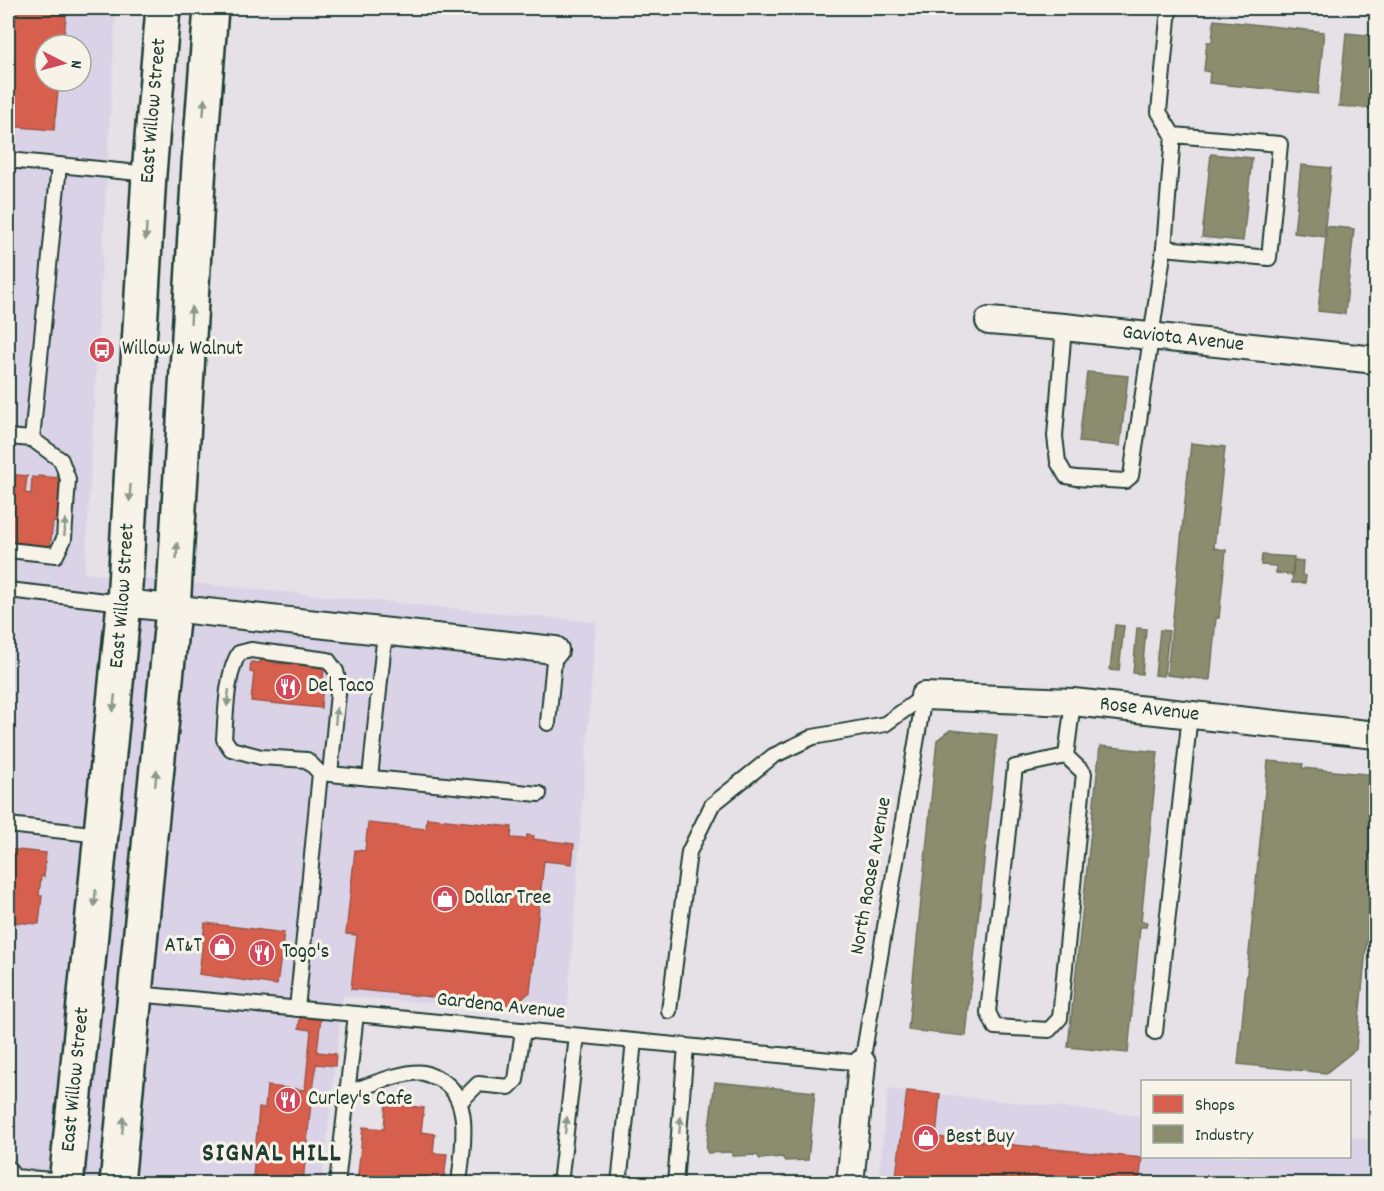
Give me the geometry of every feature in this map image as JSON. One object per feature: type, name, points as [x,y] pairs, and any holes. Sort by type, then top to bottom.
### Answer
[{"type":"main road","name":"East Willow Street","points":[[66,1182],[124,603],[149,174],[164,8]]},
{"type":"main road","points":[[117,1184],[173,610],[211,8]]},
{"type":"street","name":"Gaviota Avenue","points":[[989,321],[1377,360]]},
{"type":"street","points":[[124,603],[555,650]]},
{"type":"street","name":"Rose Avenue","points":[[924,696],[1073,702],[1377,735]]},
{"type":"street","points":[[850,1184],[862,1063]]},
{"type":"lane","points":[[1064,327],[1055,436],[1058,462],[1066,476],[1125,481],[1131,476],[1164,248],[1173,135],[1159,112],[1168,8]]},
{"type":"lane","points":[[1164,248],[1269,258],[1280,144],[1173,135]]},
{"type":"lane","points":[[8,160],[149,174]]},
{"type":"lane","points":[[32,439],[59,165]]},
{"type":"lane","points":[[8,437],[32,439],[61,460],[68,479],[64,538],[57,555],[8,550]]},
{"type":"lane","points":[[8,590],[124,603]]},
{"type":"lane","points":[[370,778],[385,632]]},
{"type":"lane","points":[[548,723],[555,650]]},
{"type":"lane","points":[[297,1009],[325,773],[339,684],[336,670],[328,660],[251,651],[239,653],[231,672],[224,739],[231,749],[261,757],[307,760],[325,773],[539,794]]},
{"type":"lane","points":[[669,1011],[689,852],[712,805],[773,756],[813,737],[885,724],[924,696]]},
{"type":"lane","name":"North Roase Avenue","points":[[862,1063],[924,696]]},
{"type":"lane","points":[[1066,756],[1073,702]]},
{"type":"lane","points":[[1155,1032],[1190,715]]},
{"type":"lane","points":[[1066,756],[1084,773],[1060,1018],[1049,1030],[995,1027],[988,1012],[1016,767],[1066,756]]},
{"type":"lane","points":[[8,825],[101,835]]},
{"type":"lane","name":"Gardena Avenue","points":[[136,994],[862,1063]]},
{"type":"lane","points":[[337,1184],[356,1014]]},
{"type":"lane","points":[[460,1102],[478,1084],[509,1087],[516,1080],[523,1030]]},
{"type":"lane","points":[[560,1184],[577,1036]]},
{"type":"lane","points":[[619,1184],[634,1041]]},
{"type":"lane","points":[[675,1184],[686,1046]]},
{"type":"lane","points":[[347,1093],[397,1076],[423,1072],[447,1083],[460,1102],[464,1132],[459,1184]]},
{"type":"lane","points":[[8,1168],[14,1177],[66,1182]]},
{"type":"shaded area","points":[[8,8],[116,8],[85,573],[596,622],[567,1014],[343,996],[322,1183],[8,1183]]},
{"type":"shaded area","points":[[888,1089],[1141,1116],[1141,1158],[1351,1158],[1351,1137],[1376,1140],[1376,1183],[878,1184]]},
{"type":"building: Shops","points":[[8,8],[67,8],[64,33],[33,33],[33,93],[58,93],[54,130],[8,126]]},
{"type":"building: Shops","points":[[8,474],[27,476],[25,493],[31,494],[32,477],[63,480],[58,523],[53,522],[50,547],[8,542]]},
{"type":"building: Shops","name":"Del Taco","points":[[284,656],[295,657],[294,664],[324,668],[321,708],[251,701],[254,673],[250,672],[251,662],[260,663],[261,658],[275,659],[275,663],[283,664]]},
{"type":"building: Shops","name":"Dollar Tree","points":[[427,818],[512,827],[511,838],[526,839],[527,835],[534,836],[533,839],[574,844],[572,864],[544,861],[530,992],[514,1005],[351,989],[357,935],[346,934],[355,850],[365,851],[368,823],[426,829]]},
{"type":"building: Shops","points":[[8,849],[46,853],[44,877],[41,876],[39,896],[42,896],[39,924],[11,922],[12,919],[8,918]]},
{"type":"building: Shops","points":[[205,923],[284,933],[277,985],[199,974]]},
{"type":"building: Shops","name":"Curley's Cafe","points":[[305,1015],[321,1017],[317,1052],[336,1054],[335,1066],[316,1064],[303,1182],[253,1177],[259,1108],[265,1108],[267,1086],[305,1090],[311,1030],[299,1028],[300,1016],[305,1017]]},
{"type":"building: Shops","name":"Best Buy","points":[[907,1091],[940,1094],[936,1137],[1142,1158],[1139,1184],[895,1184]]},
{"type":"building: Shops","points":[[398,1101],[410,1102],[410,1106],[424,1108],[421,1132],[435,1134],[433,1153],[447,1154],[444,1180],[429,1179],[429,1184],[357,1184],[363,1127],[384,1129],[386,1102],[398,1103]]},
{"type":"building: Industry","points":[[1214,20],[1324,32],[1318,94],[1209,83],[1210,72],[1204,71],[1207,42],[1212,42]]},
{"type":"building: Industry","points":[[1346,33],[1376,36],[1376,109],[1339,106]]},
{"type":"building: Industry","points":[[1211,154],[1252,158],[1243,241],[1202,237]]},
{"type":"building: Industry","points":[[1301,165],[1331,168],[1326,237],[1294,233]]},
{"type":"building: Industry","points":[[1325,226],[1354,229],[1345,314],[1318,311],[1326,237]]},
{"type":"building: Industry","points":[[1087,372],[1128,376],[1120,446],[1079,442]]},
{"type":"building: Industry","points":[[1191,443],[1225,447],[1214,548],[1226,550],[1210,680],[1167,675]]},
{"type":"building: Industry","points":[[1262,555],[1294,557],[1292,575],[1276,573],[1276,566],[1261,565]]},
{"type":"building: Industry","points":[[1294,560],[1303,561],[1302,575],[1306,576],[1305,583],[1292,583]]},
{"type":"building: Industry","points":[[1115,625],[1124,626],[1119,671],[1110,670]]},
{"type":"building: Industry","points":[[1137,628],[1146,629],[1142,674],[1133,673]]},
{"type":"building: Industry","points":[[1160,630],[1169,631],[1164,676],[1155,675]]},
{"type":"building: Industry","points":[[950,730],[997,735],[966,1036],[908,1030],[937,740]]},
{"type":"building: Industry","points":[[1100,746],[1158,752],[1141,921],[1147,922],[1146,927],[1140,927],[1128,1053],[1068,1047]]},
{"type":"building: Industry","points":[[1268,761],[1303,764],[1302,768],[1376,775],[1376,850],[1356,1049],[1326,1073],[1238,1064]]},
{"type":"building: Industry","points":[[715,1082],[815,1092],[808,1160],[785,1161],[782,1157],[760,1159],[757,1155],[733,1156],[731,1152],[708,1153],[706,1149]]},
{"type":"place","name":"Willow & Walnut","points":[[102,350]]},
{"type":"place","name":"Del Taco","points":[[288,687]]},
{"type":"place","name":"Dollar Tree","points":[[445,899]]},
{"type":"place","name":"AT&T","points":[[222,947]]},
{"type":"place","name":"Togo's","points":[[262,953]]},
{"type":"place","name":"Curley's Cafe","points":[[288,1100]]},
{"type":"place","name":"Best Buy","points":[[926,1138]]},
{"type":"district","name":"SIGNAL HILL","points":[[272,1154]]}]
